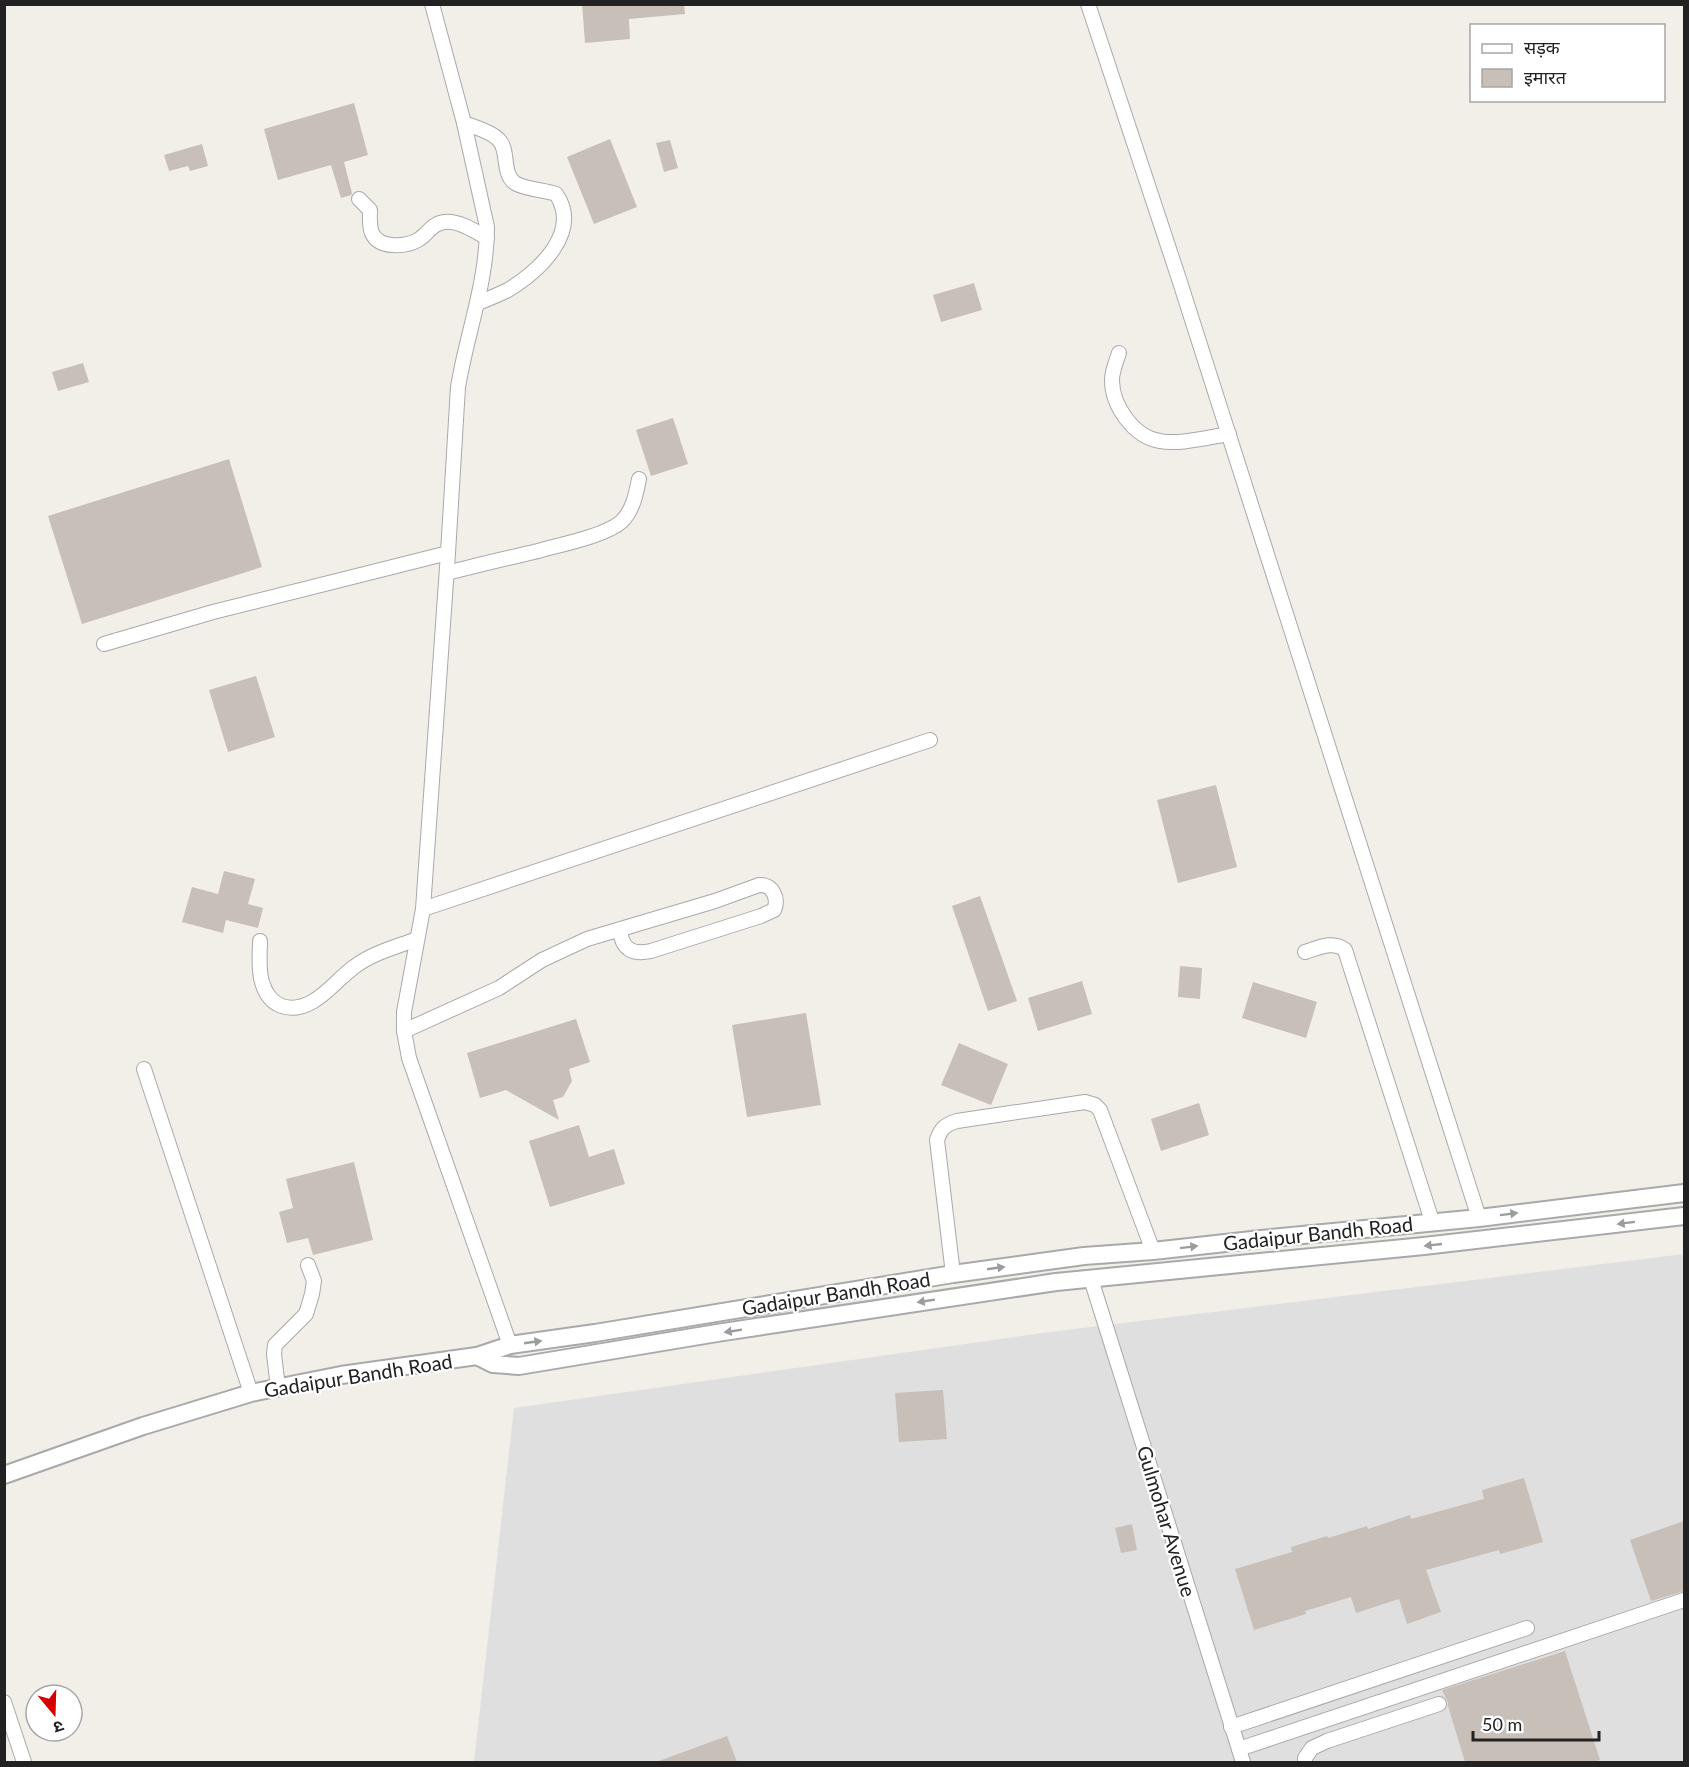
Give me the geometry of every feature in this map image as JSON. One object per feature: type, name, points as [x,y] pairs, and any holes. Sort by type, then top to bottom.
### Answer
[{"type":"street","points":[[432,4],[464,123],[487,227],[487,238],[478,303],[458,387],[423,909],[404,1012],[404,1031],[409,1058],[510,1345]]},
{"type":"street","points":[[1088,4],[1179,279],[1479,1218]]},
{"type":"street","points":[[464,123],[500,140],[510,178],[516,184],[556,194],[564,210],[565,220],[561,237],[554,249],[536,268],[509,289],[478,303]]},
{"type":"street","points":[[359,199],[370,210],[371,231],[376,238],[392,245],[407,244],[419,239],[426,235],[433,225],[445,222],[456,223],[487,238]]},
{"type":"street","points":[[1119,353],[1112,378],[1114,395],[1122,412],[1141,433],[1152,440],[1162,442],[1229,435]]},
{"type":"street","points":[[447,573],[570,543],[593,536],[616,525],[628,513],[634,501],[639,479]]},
{"type":"street","points":[[104,644],[213,612],[448,554]]},
{"type":"street","points":[[423,909],[930,740]]},
{"type":"street","points":[[404,1031],[500,988],[542,960],[587,939],[759,885],[769,887],[773,891],[776,902],[774,910],[761,916],[643,953],[625,946],[620,930]]},
{"type":"street","points":[[260,941],[260,973],[263,985],[278,1005],[287,1009],[298,1008],[312,1002],[369,957],[417,939]]},
{"type":"street","points":[[1305,952],[1323,946],[1336,945],[1345,950],[1432,1221]]},
{"type":"street","points":[[144,1069],[251,1393]]},
{"type":"street","points":[[953,1274],[937,1140],[940,1131],[957,1121],[1085,1102],[1095,1105],[1100,1110],[1153,1251]]},
{"type":"street","name":"Gadaipur Bandh Road","points":[[4,1475],[143,1426],[251,1393],[341,1375],[477,1356],[510,1345],[953,1274],[1084,1256],[1479,1218],[1684,1193]]},
{"type":"street","points":[[477,1356],[493,1364],[519,1366],[948,1297],[1091,1279],[1424,1246],[1684,1216]]},
{"type":"street","points":[[278,1388],[275,1345],[306,1314],[314,1281],[308,1265]]},
{"type":"street","name":"Gulmohar Avenue","points":[[1091,1279],[1241,1756]]},
{"type":"street","points":[[1241,1756],[1684,1600]]},
{"type":"street","points":[[1231,1726],[1527,1628]]},
{"type":"street","points":[[4,1702],[24,1762]]},
{"type":"street","points":[[1305,1762],[1312,1748],[1327,1741],[1439,1704]]},
{"type":"shaded area","points":[[1684,1254],[1684,1762],[474,1762],[514,1408],[1042,1333]]},
{"type":"building","points":[[582,4],[684,4],[685,14],[629,19],[630,39],[585,43]]},
{"type":"building","points":[[354,103],[368,155],[344,162],[351,195],[341,198],[331,165],[278,180],[264,129]]},
{"type":"building","points":[[610,139],[637,207],[594,224],[567,157]]},
{"type":"building","points":[[670,140],[678,168],[664,172],[656,143]]},
{"type":"building","points":[[202,144],[208,166],[190,171],[188,166],[169,171],[164,155]]},
{"type":"building","points":[[974,283],[982,310],[941,322],[933,295]]},
{"type":"building","points":[[83,363],[89,382],[58,391],[52,372]]},
{"type":"building","points":[[673,418],[688,464],[651,476],[636,430]]},
{"type":"building","points":[[229,459],[262,567],[82,624],[48,516]]},
{"type":"building","points":[[256,676],[275,737],[228,752],[209,690]]},
{"type":"building","points":[[1216,785],[1237,867],[1178,883],[1157,800]]},
{"type":"building","points":[[224,871],[255,879],[248,904],[263,908],[258,928],[226,920],[223,933],[182,922],[192,887],[218,894]]},
{"type":"building","points":[[980,896],[1017,1001],[988,1011],[952,906]]},
{"type":"building","points":[[1180,966],[1202,968],[1200,999],[1178,997]]},
{"type":"building","points":[[1082,981],[1092,1014],[1038,1031],[1028,998]]},
{"type":"building","points":[[1253,982],[1317,1002],[1306,1038],[1242,1018]]},
{"type":"building","points":[[806,1013],[821,1105],[747,1117],[732,1025]]},
{"type":"building","points":[[576,1019],[590,1062],[569,1069],[572,1081],[563,1097],[553,1100],[559,1120],[506,1090],[480,1098],[467,1053]]},
{"type":"building","points":[[959,1043],[1008,1064],[991,1105],[941,1085]]},
{"type":"building","points":[[1199,1103],[1209,1135],[1161,1151],[1151,1119]]},
{"type":"building","points":[[579,1125],[589,1157],[614,1149],[625,1184],[550,1207],[529,1141]]},
{"type":"building","points":[[354,1162],[373,1240],[313,1255],[308,1238],[287,1243],[279,1212],[293,1208],[286,1179]]},
{"type":"building","points":[[943,1390],[947,1439],[899,1442],[895,1393]]},
{"type":"building","points":[[1524,1478],[1543,1542],[1500,1554],[1499,1550],[1426,1570],[1441,1612],[1407,1624],[1399,1599],[1356,1613],[1351,1597],[1254,1630],[1235,1569],[1292,1552],[1291,1547],[1327,1536],[1328,1538],[1367,1526],[1368,1529],[1410,1515],[1411,1519],[1484,1499],[1482,1490]]},
{"type":"building","points":[[1684,1521],[1684,1591],[1651,1601],[1630,1540]]},
{"type":"building","points":[[1132,1524],[1137,1550],[1121,1553],[1115,1528]]},
{"type":"building","points":[[1565,1651],[1600,1760],[1592,1762],[1465,1762],[1448,1702],[1442,1690]]},
{"type":"building","points":[[727,1736],[737,1762],[659,1762],[659,1761]]}]
